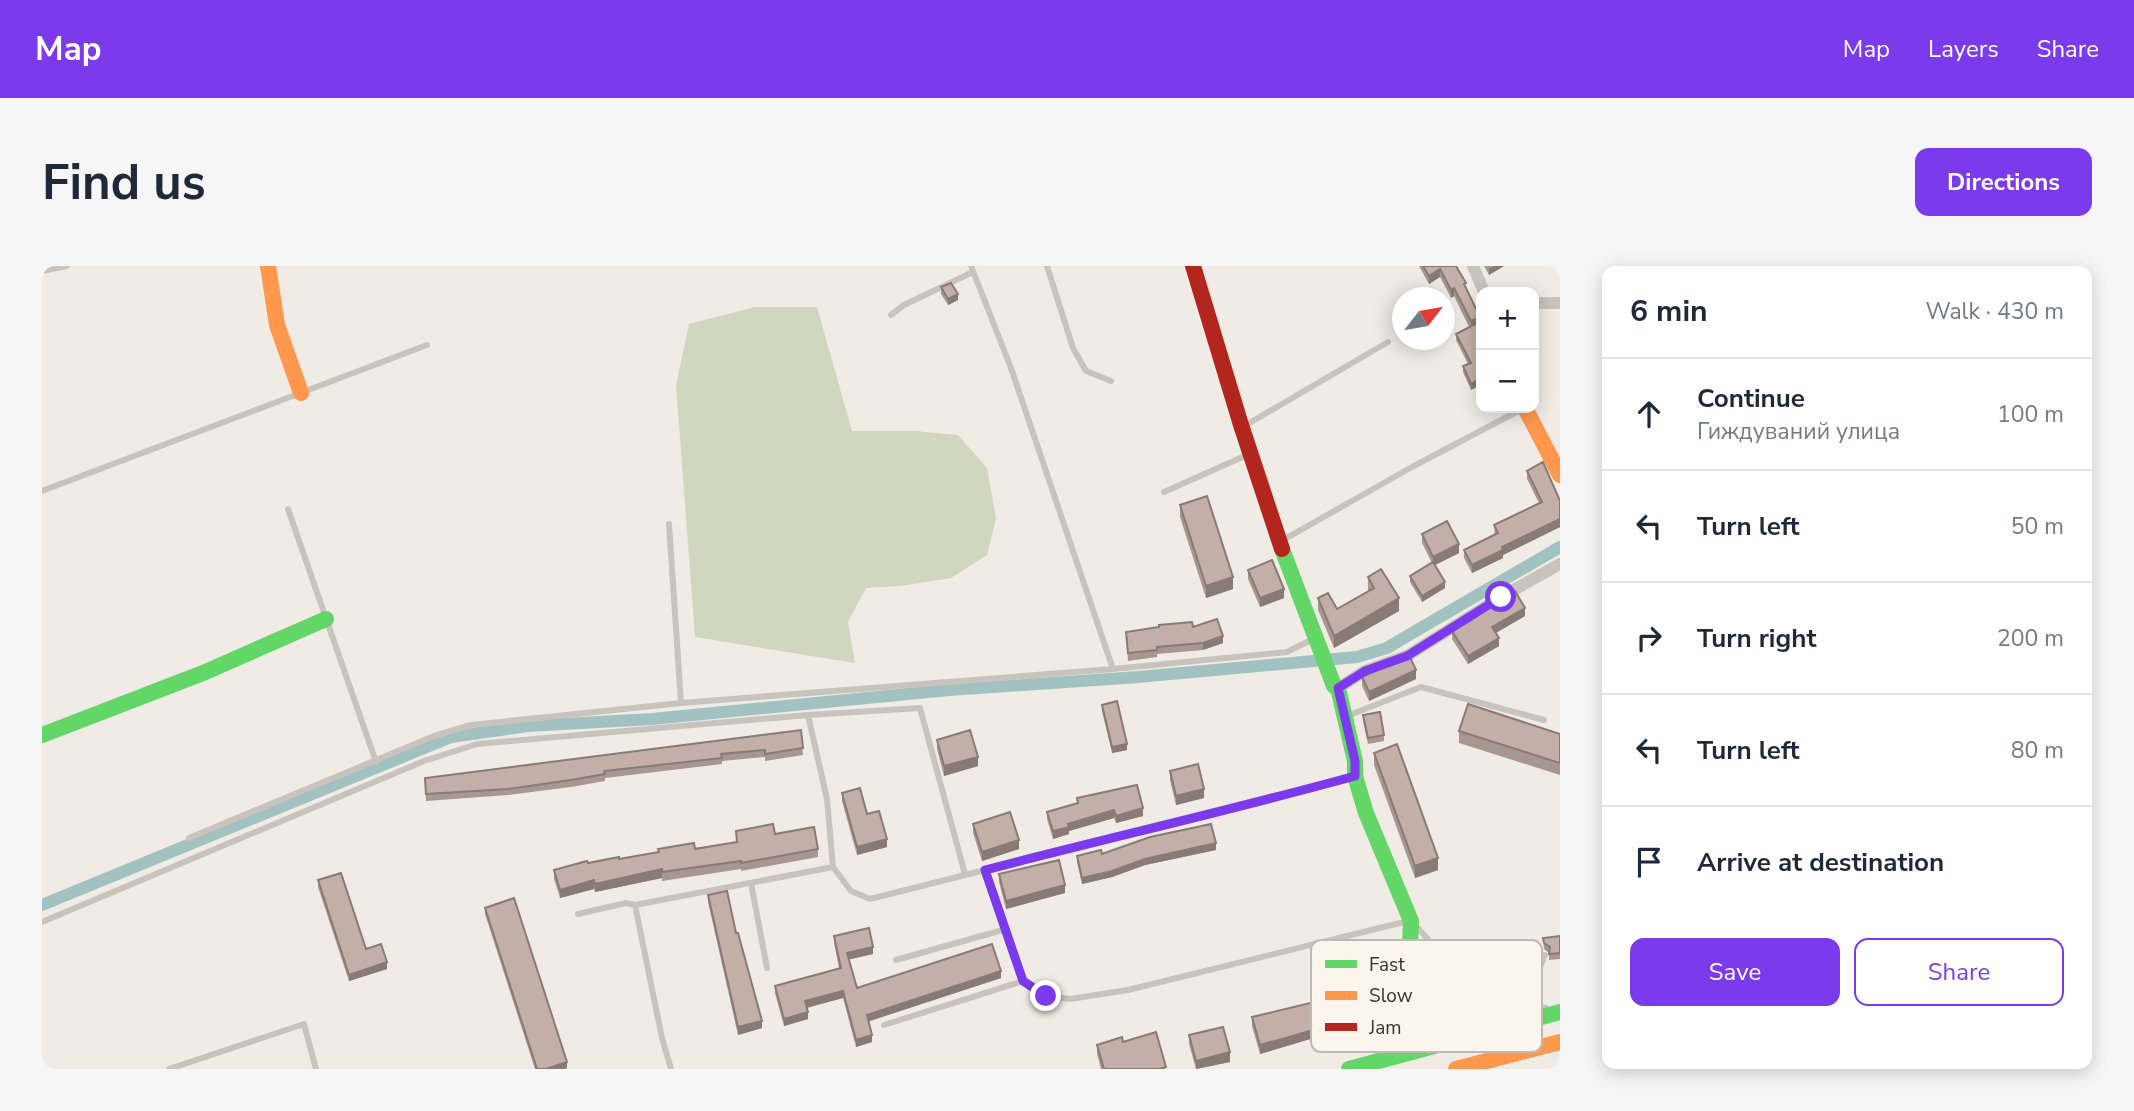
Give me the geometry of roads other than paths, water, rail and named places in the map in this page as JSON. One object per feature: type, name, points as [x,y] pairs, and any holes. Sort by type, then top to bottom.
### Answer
[{"type":"street","points":[[268,266],[277,326],[301,393]]},
{"type":"street","points":[[1193,266],[1249,454],[1346,717],[1355,761],[1355,776],[1383,858],[1411,921],[1410,940]]},
{"type":"street","points":[[1473,266],[1482,287]]},
{"type":"street","points":[[1539,303],[1560,303]]},
{"type":"street","points":[[1528,413],[1560,475]]},
{"type":"street","points":[[1336,687],[1365,671],[1407,656],[1501,597],[1560,564]]},
{"type":"street","points":[[42,735],[203,673],[326,619]]},
{"type":"street","points":[[1542,1016],[1560,1011]]},
{"type":"street","points":[[1542,1047],[1560,1042]]},
{"type":"street","points":[[1349,1069],[1412,1052]]},
{"type":"street","points":[[1455,1069],[1521,1052]]},
{"type":"lane","points":[[42,271],[67,266]]},
{"type":"lane","points":[[1047,266],[1073,348],[1086,371],[1111,381]]},
{"type":"lane","points":[[891,315],[904,305],[972,269],[1011,368],[1112,669]]},
{"type":"lane","points":[[1241,428],[1388,342]]},
{"type":"lane","points":[[43,490],[427,345]]},
{"type":"lane","points":[[1281,541],[1412,467],[1515,413]]},
{"type":"lane","points":[[1164,492],[1249,454]]},
{"type":"lane","points":[[288,509],[376,762]]},
{"type":"lane","points":[[669,524],[681,703]]},
{"type":"lane","points":[[189,838],[434,736],[471,726],[681,703],[1112,669],[1287,652],[1315,638]]},
{"type":"lane","points":[[1346,717],[1422,687],[1544,719]]},
{"type":"lane","points":[[42,922],[424,761],[477,744],[920,708],[965,874]]},
{"type":"lane","points":[[808,715],[827,799],[833,867],[851,891],[870,899],[1355,776]]},
{"type":"lane","points":[[578,914],[626,903],[635,905],[833,867]]},
{"type":"lane","points":[[985,870],[1023,981],[1046,996],[1070,999],[1128,990],[1311,945]]},
{"type":"lane","points":[[751,883],[767,968]]},
{"type":"lane","points":[[635,905],[662,1038],[671,1069]]},
{"type":"lane","points":[[1333,940],[1411,921],[1428,940]]},
{"type":"lane","points":[[896,960],[1006,929]]},
{"type":"lane","points":[[1542,962],[1545,955]]},
{"type":"lane","points":[[884,1026],[1023,981]]},
{"type":"lane","points":[[1542,1008],[1560,1011]]},
{"type":"lane","points":[[169,1069],[304,1024],[316,1069]]},
{"type":"waterway","points":[[42,905],[451,737],[528,726],[652,719],[949,690],[1138,677],[1357,657],[1387,648],[1560,547]]}]
